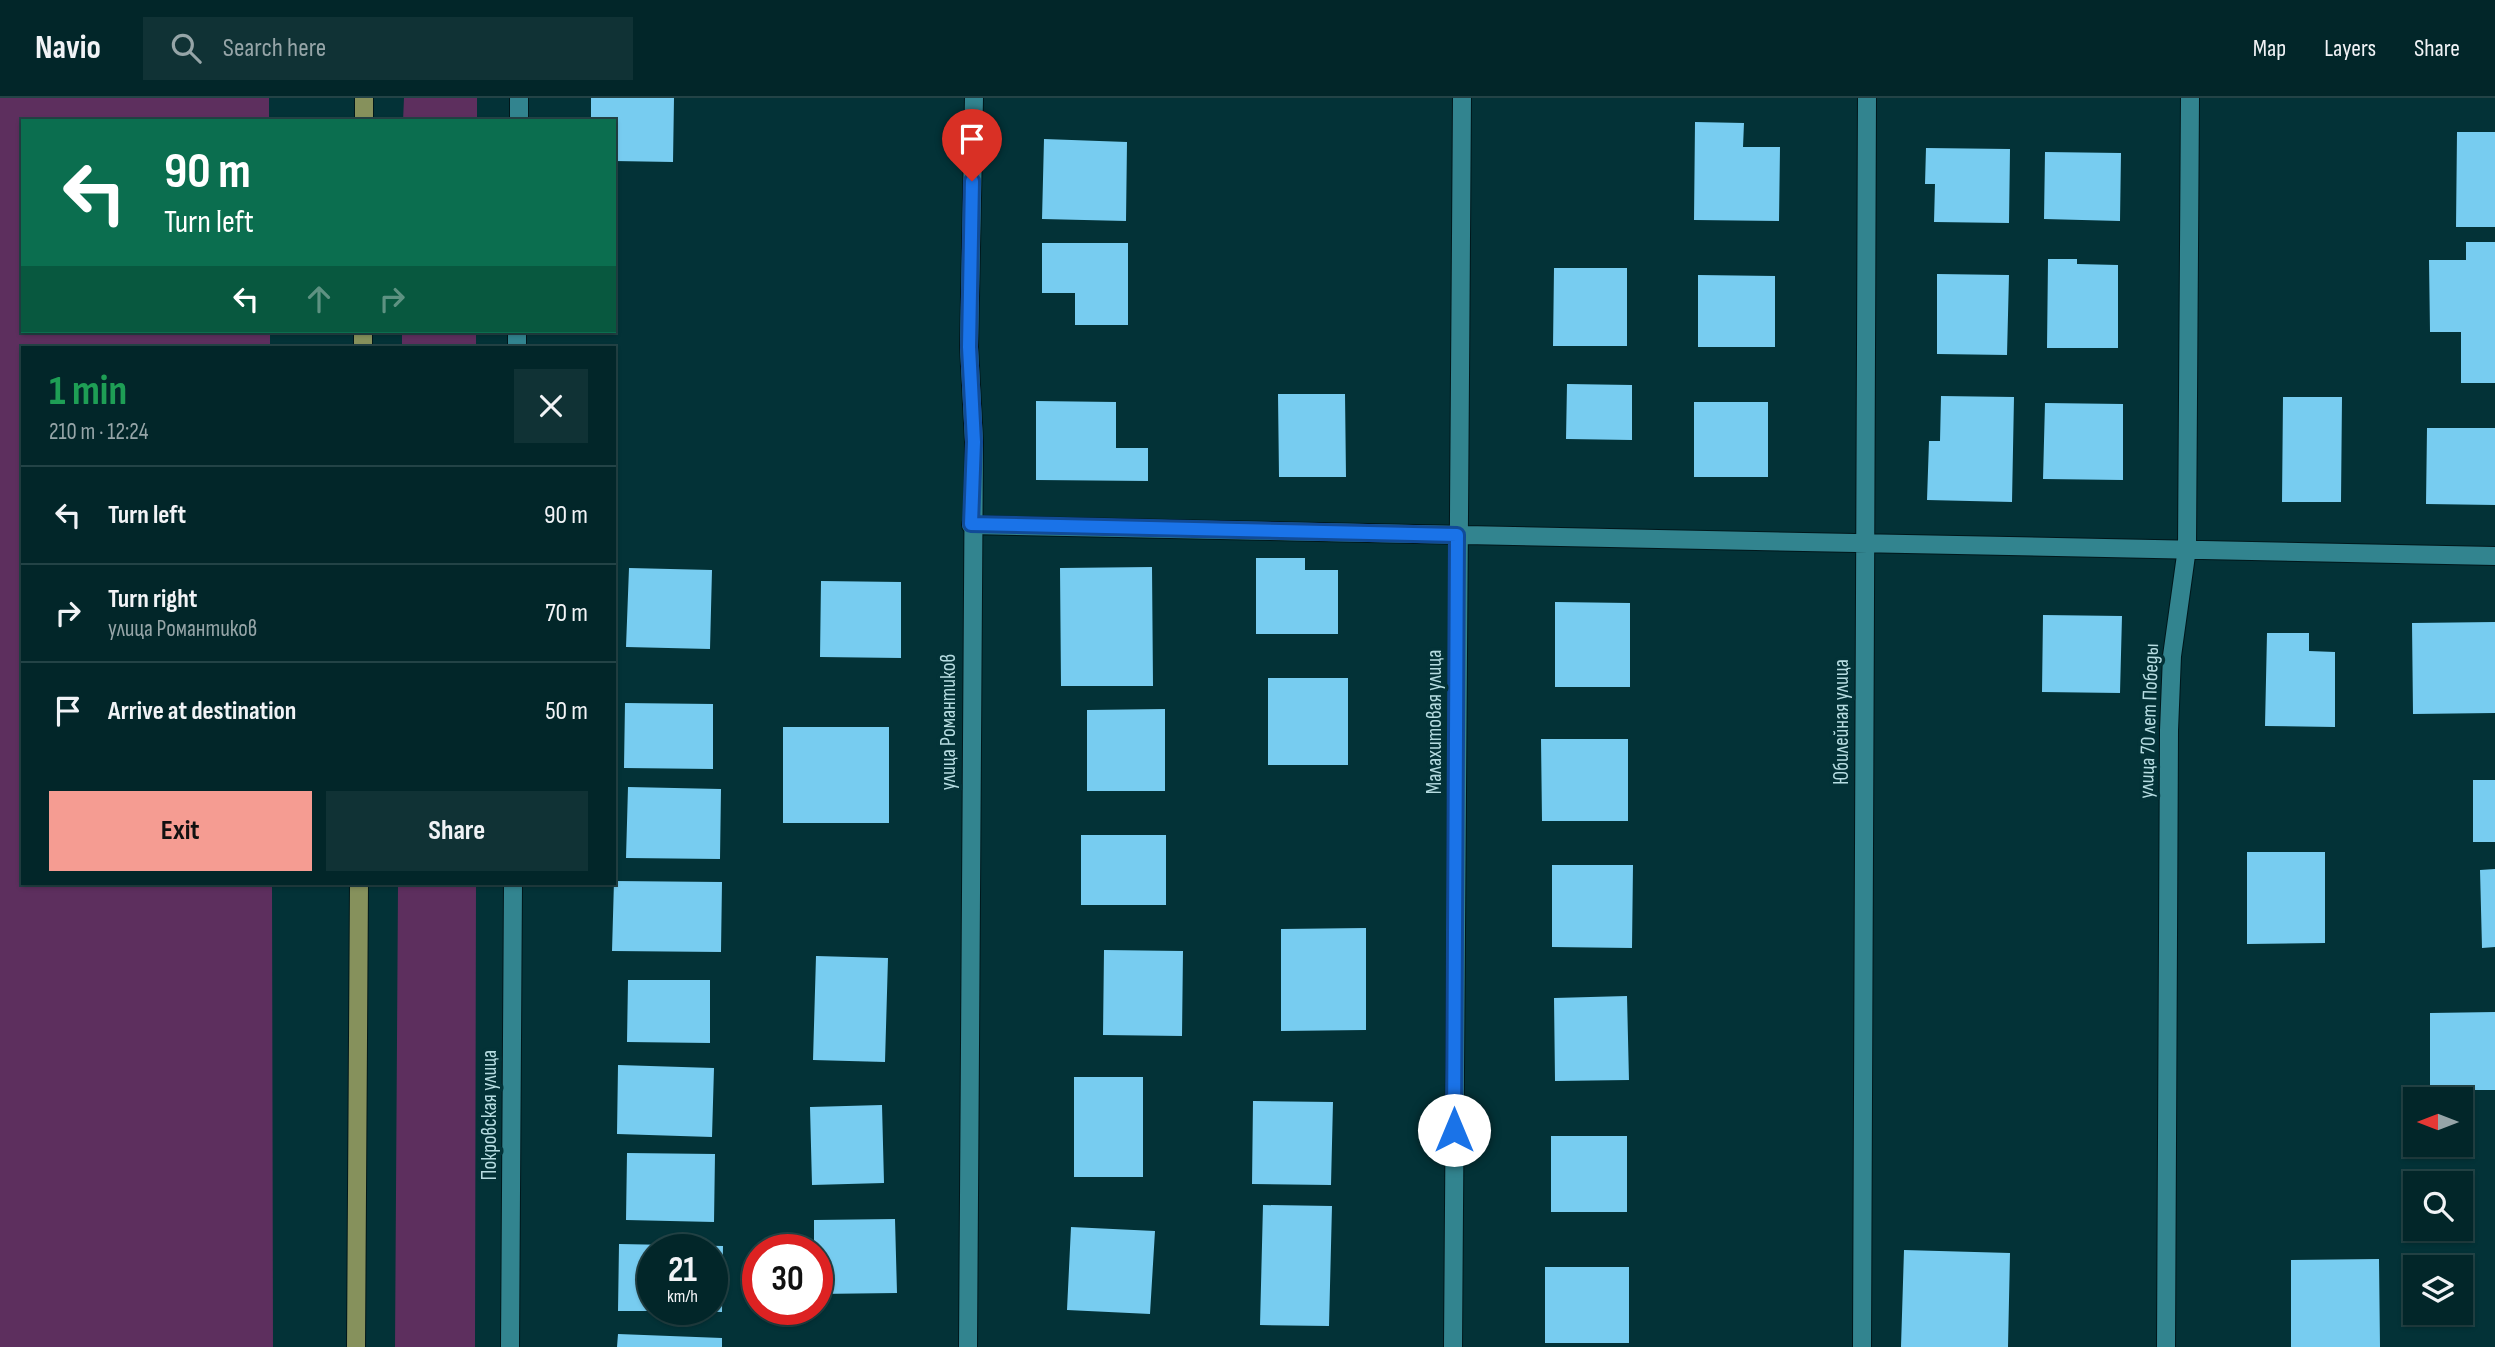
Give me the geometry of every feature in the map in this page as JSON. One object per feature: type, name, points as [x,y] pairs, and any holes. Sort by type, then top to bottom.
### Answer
[{"type":"main road","points":[[364,98],[364,119]]},
{"type":"main road","points":[[356,1347],[359,885]]},
{"type":"street","points":[[519,98],[519,119]]},
{"type":"street","name":"улица Романтиков","points":[[968,1347],[971,524],[974,442],[969,347],[974,98]]},
{"type":"street","name":"Малахитовая улица","points":[[1453,1347],[1462,98]]},
{"type":"street","name":"Юбилейная улица","points":[[1862,1347],[1867,98]]},
{"type":"street","name":"улица 70 лет Победы","points":[[2166,1347],[2169,730],[2172,656],[2187,548],[2190,98]]},
{"type":"street","points":[[971,524],[2495,556]]},
{"type":"street","name":"Покровская улица","points":[[510,1347],[513,885]]},
{"type":"shaded area","points":[[0,98],[269,98],[269,119],[21,119],[21,333],[270,333],[270,346],[21,346],[21,885],[272,885],[273,1347],[0,1347]]},
{"type":"shaded area","points":[[404,98],[477,98],[477,119],[403,119]]},
{"type":"shaded area","points":[[402,333],[476,333],[476,346],[402,346]]},
{"type":"shaded area","points":[[398,885],[476,885],[475,1347],[395,1347]]},
{"type":"building","points":[[591,98],[674,98],[673,162],[616,161],[616,119],[591,119]]},
{"type":"building","points":[[1695,122],[1744,123],[1743,147],[1780,147],[1779,221],[1694,220]]},
{"type":"building","points":[[2457,132],[2495,132],[2495,227],[2456,227]]},
{"type":"building","points":[[1044,139],[1127,142],[1126,221],[1042,219]]},
{"type":"building","points":[[1926,148],[2010,149],[2009,223],[1934,222],[1935,184],[1925,184]]},
{"type":"building","points":[[2045,152],[2121,153],[2120,221],[2044,219]]},
{"type":"building","points":[[2466,242],[2495,242],[2495,383],[2461,383],[2461,332],[2430,332],[2429,260],[2466,260]]},
{"type":"building","points":[[1042,243],[1128,243],[1128,325],[1075,325],[1075,293],[1042,293]]},
{"type":"building","points":[[2048,259],[2077,259],[2077,264],[2118,265],[2118,348],[2047,348]]},
{"type":"building","points":[[1554,268],[1627,268],[1627,346],[1553,346]]},
{"type":"building","points":[[1937,274],[2009,275],[2007,355],[1937,354]]},
{"type":"building","points":[[1698,275],[1775,276],[1775,347],[1698,347]]},
{"type":"building","points":[[1567,384],[1632,385],[1632,440],[1566,439]]},
{"type":"building","points":[[1278,394],[1345,394],[1346,477],[1279,477]]},
{"type":"building","points":[[1941,396],[2014,397],[2012,502],[1927,500],[1929,441],[1940,441]]},
{"type":"building","points":[[2283,397],[2342,397],[2341,502],[2282,502]]},
{"type":"building","points":[[1036,401],[1116,402],[1116,448],[1148,448],[1148,481],[1036,480]]},
{"type":"building","points":[[1694,402],[1768,402],[1768,477],[1694,477]]},
{"type":"building","points":[[2045,403],[2123,404],[2123,480],[2043,479]]},
{"type":"building","points":[[2427,428],[2495,428],[2495,505],[2426,504]]},
{"type":"building","points":[[1256,558],[1305,558],[1305,570],[1338,570],[1338,634],[1256,634]]},
{"type":"building","points":[[1152,567],[1153,686],[1061,686],[1060,568]]},
{"type":"building","points":[[629,568],[712,570],[710,649],[626,647]]},
{"type":"building","points":[[821,581],[901,582],[901,658],[820,657]]},
{"type":"building","points":[[1555,602],[1630,603],[1630,687],[1555,687]]},
{"type":"building","points":[[2043,615],[2122,616],[2120,693],[2042,692]]},
{"type":"building","points":[[2495,622],[2495,713],[2413,714],[2412,623]]},
{"type":"building","points":[[2267,633],[2309,633],[2309,651],[2335,652],[2335,727],[2265,726]]},
{"type":"building","points":[[1268,678],[1348,678],[1348,765],[1268,765]]},
{"type":"building","points":[[625,703],[713,704],[713,769],[624,768]]},
{"type":"building","points":[[1165,709],[1165,791],[1087,791],[1087,710]]},
{"type":"building","points":[[783,727],[889,727],[889,823],[783,823]]},
{"type":"building","points":[[1541,739],[1628,739],[1628,821],[1542,821]]},
{"type":"building","points":[[2473,780],[2495,780],[2495,842],[2473,842]]},
{"type":"building","points":[[628,787],[721,789],[720,859],[626,858]]},
{"type":"building","points":[[1081,835],[1166,835],[1166,905],[1081,905]]},
{"type":"building","points":[[2247,852],[2325,852],[2325,943],[2247,944]]},
{"type":"building","points":[[1552,865],[1633,865],[1632,948],[1552,947]]},
{"type":"building","points":[[2495,869],[2495,947],[2482,948],[2480,870]]},
{"type":"building","points":[[616,881],[722,882],[721,952],[612,951]]},
{"type":"building","points":[[1366,928],[1366,1030],[1281,1031],[1281,929]]},
{"type":"building","points":[[1104,950],[1183,951],[1182,1036],[1103,1035]]},
{"type":"building","points":[[816,956],[888,958],[885,1062],[813,1060]]},
{"type":"building","points":[[628,980],[710,980],[710,1043],[627,1042]]},
{"type":"building","points":[[1627,996],[1629,1080],[1555,1081],[1554,998]]},
{"type":"building","points":[[2495,1012],[2495,1090],[2430,1087],[2430,1013]]},
{"type":"building","points":[[618,1065],[714,1068],[712,1137],[617,1134]]},
{"type":"building","points":[[1074,1077],[1143,1077],[1143,1177],[1074,1177]]},
{"type":"building","points":[[1253,1101],[1333,1102],[1331,1185],[1252,1184]]},
{"type":"building","points":[[882,1105],[884,1183],[812,1185],[810,1107]]},
{"type":"building","points":[[1551,1136],[1627,1136],[1627,1212],[1551,1212]]},
{"type":"building","points":[[627,1153],[715,1154],[714,1222],[626,1220]]},
{"type":"building","points":[[1263,1205],[1332,1206],[1329,1326],[1260,1325]]},
{"type":"building","points":[[895,1219],[897,1293],[833,1294],[833,1234],[814,1234],[814,1220]]},
{"type":"building","points":[[1071,1227],[1155,1231],[1150,1314],[1067,1310]]},
{"type":"building","points":[[619,1244],[637,1244],[637,1311],[618,1311]]},
{"type":"building","points":[[1904,1250],[2010,1253],[2008,1347],[1901,1347]]},
{"type":"building","points":[[2379,1259],[2380,1347],[2291,1347],[2291,1260]]},
{"type":"building","points":[[1545,1267],[1629,1267],[1629,1343],[1545,1343]]},
{"type":"building","points":[[618,1334],[722,1338],[722,1347],[617,1347]]},
{"type":"route","points":[[972,181],[969,347],[974,442],[971,524],[1457,535],[1454,1130]]}]
